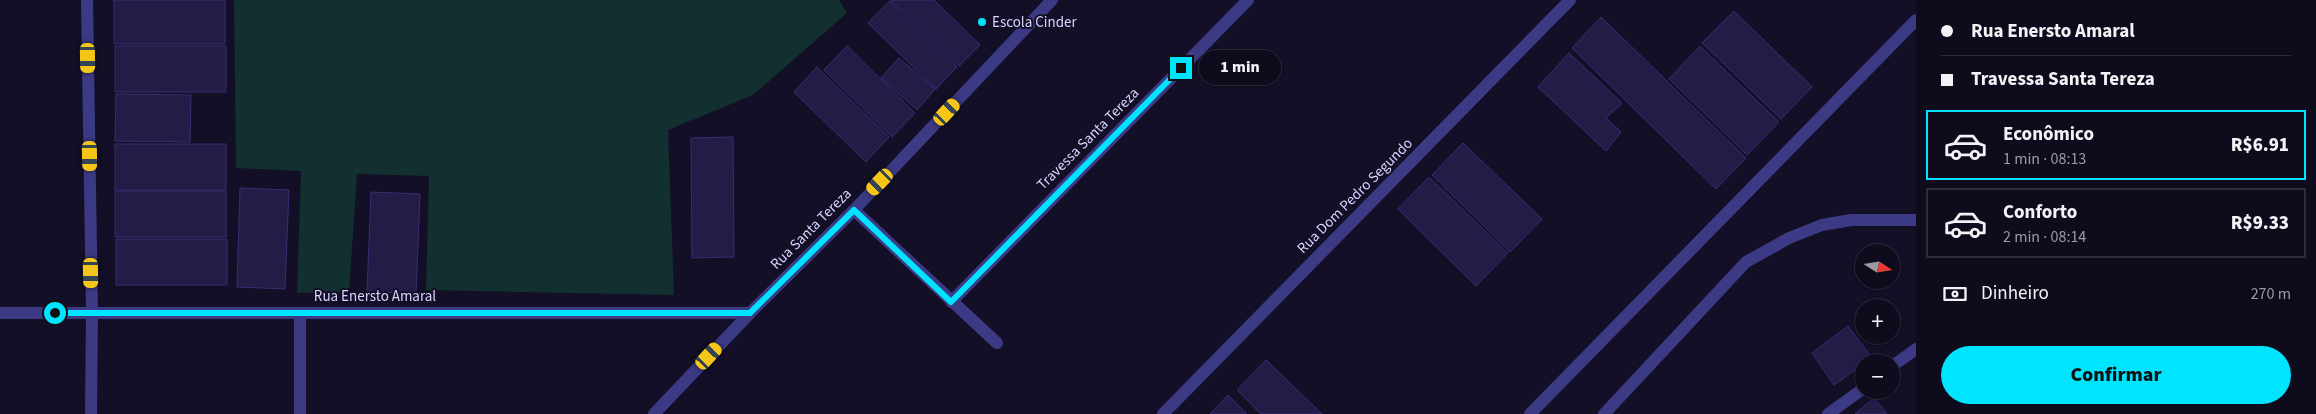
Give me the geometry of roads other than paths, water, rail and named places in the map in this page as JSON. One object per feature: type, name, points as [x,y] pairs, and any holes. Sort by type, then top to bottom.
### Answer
[{"type":"street","points":[[87,0],[92,312],[91,414]]},
{"type":"street","name":"Rua Santa Tereza","points":[[654,414],[750,313],[854,210],[1052,0]]},
{"type":"street","name":"Travessa Santa Tereza","points":[[951,302],[1248,0]]},
{"type":"street","name":"Rua Dom Pedro Segundo","points":[[1163,414],[1570,0]]},
{"type":"street","points":[[1530,414],[1916,20]]},
{"type":"street","points":[[854,210],[997,343]]},
{"type":"street","points":[[1604,414],[1746,262],[1789,238],[1822,225],[1851,220],[1916,220]]},
{"type":"street","name":"Rua Enersto Amaral","points":[[0,313],[750,313]]},
{"type":"street","points":[[300,313],[300,414]]},
{"type":"street","points":[[1900,361],[1916,349]]},
{"type":"street","points":[[1828,414],[1855,394]]},
{"type":"place","name":"Escola Cinder","points":[[982,22]]}]
